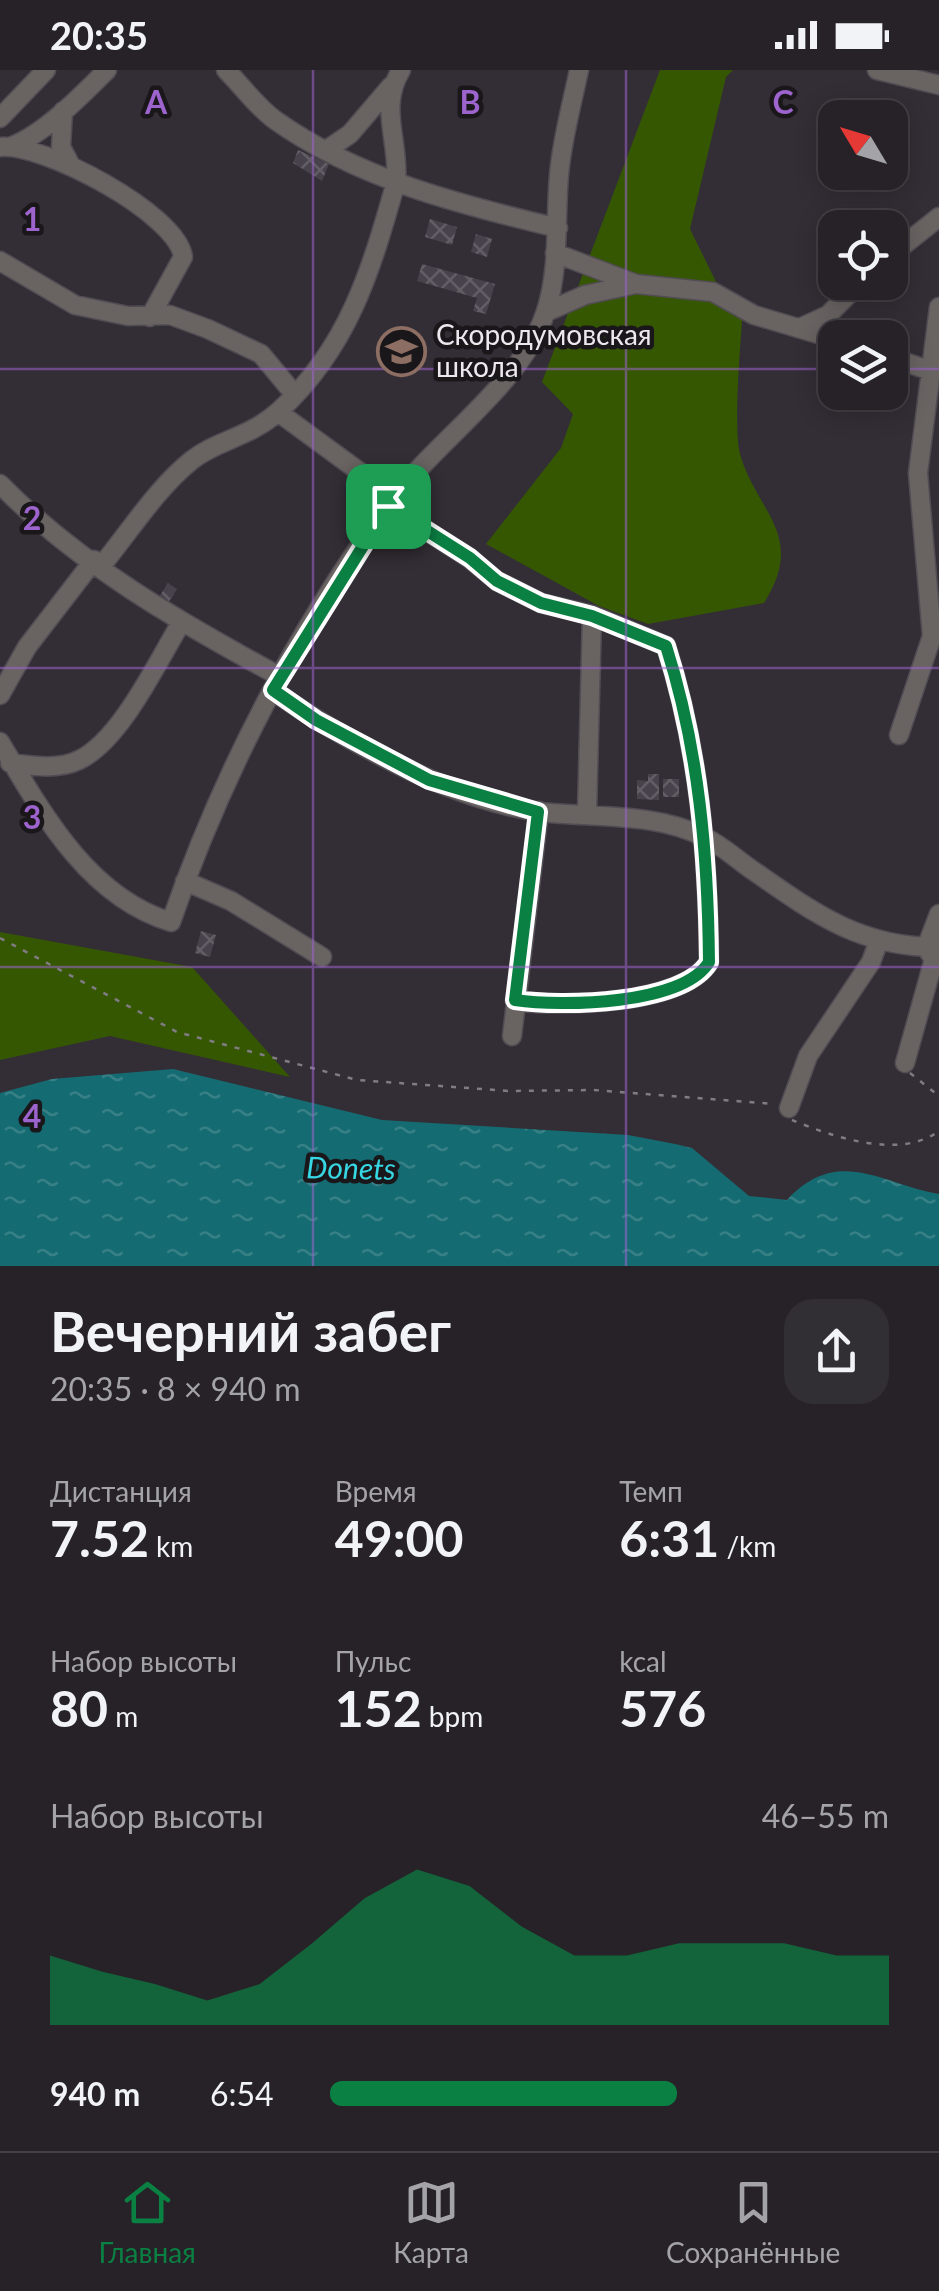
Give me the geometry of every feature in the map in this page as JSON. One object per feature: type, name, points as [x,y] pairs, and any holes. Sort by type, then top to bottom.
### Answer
[{"type":"street","points":[[0,118],[46,70]]},
{"type":"street","points":[[6,146],[37,136],[64,106],[108,70]]},
{"type":"street","points":[[226,70],[274,119],[396,182],[464,206],[558,228]]},
{"type":"street","points":[[0,742],[7,771],[98,879],[132,908],[171,922],[214,807],[276,683],[391,502],[513,368],[546,312],[558,228],[559,175],[579,70]]},
{"type":"street","points":[[877,70],[926,78]]},
{"type":"street","points":[[328,149],[350,134],[397,77]]},
{"type":"street","points":[[0,695],[27,647],[192,460],[252,432],[278,412],[356,310],[396,182],[398,166],[388,119],[397,77]]},
{"type":"street","points":[[64,106],[61,147],[70,164]]},
{"type":"street","points":[[6,146],[70,164],[142,209],[182,249],[178,271],[150,317]]},
{"type":"street","points":[[908,242],[939,217]]},
{"type":"street","points":[[555,253],[636,284],[713,292],[754,315],[818,334]]},
{"type":"street","points":[[0,260],[75,305],[150,317],[170,315],[261,354],[295,394]]},
{"type":"street","points":[[546,312],[585,296],[636,284]]},
{"type":"street","points":[[800,328],[828,315],[843,300]]},
{"type":"street","points":[[900,735],[936,636],[918,473],[939,308]]},
{"type":"street","points":[[908,363],[931,371]]},
{"type":"street","points":[[278,412],[497,581],[541,603],[592,616],[666,646],[691,740],[705,837],[709,962],[693,981],[602,1003],[515,1000]]},
{"type":"street","points":[[0,484],[180,623],[276,683],[316,720],[429,780],[538,812],[588,813],[674,826],[705,837],[805,907],[878,943],[932,948]]},
{"type":"street","points":[[588,813],[592,616]]},
{"type":"street","points":[[7,771],[60,765],[90,754],[126,713],[180,623]]},
{"type":"street","points":[[512,1036],[538,812]]},
{"type":"street","points":[[185,881],[231,901],[322,957]]},
{"type":"street","points":[[905,1063],[934,959],[932,948],[939,914]]},
{"type":"street","points":[[789,1108],[808,1056],[871,962],[878,943]]},
{"type":"path","points":[[0,938],[177,1032],[357,1080],[509,1091],[594,1090],[740,1099],[789,1108],[792,1120],[820,1132],[888,1145],[924,1140],[939,1130]]},
{"type":"path","points":[[905,1063],[913,1078],[939,1096]]},
{"type":"green space","points":[[660,70],[733,70],[726,77],[690,229],[722,294],[743,307],[738,442],[748,475],[774,525],[781,559],[764,603],[648,624],[599,606],[486,544],[561,448],[573,414],[542,382]]},
{"type":"green space","points":[[0,932],[192,967],[290,1077],[110,1036],[0,1060]]},
{"type":"water","name":"Donets","points":[[173,1069],[382,1120],[628,1135],[675,1144],[692,1148],[749,1196],[787,1200],[824,1174],[842,1171],[879,1177],[939,1194],[939,1266],[0,1266],[0,1093],[52,1079]]},
{"type":"building","points":[[298,150],[329,164],[322,181],[293,163]]},
{"type":"building","points":[[430,219],[457,227],[452,245],[425,237]]},
{"type":"building","points":[[476,234],[492,239],[487,257],[471,252]]},
{"type":"building","points":[[422,264],[495,284],[486,314],[473,311],[477,298],[417,281]]},
{"type":"building","points":[[168,583],[177,589],[168,603],[159,597]]},
{"type":"building","points":[[648,774],[659,774],[659,800],[637,799],[637,780],[648,781]]},
{"type":"building","points":[[663,779],[679,779],[679,797],[663,797]]},
{"type":"building","points":[[201,931],[216,935],[210,957],[195,953]]},
{"type":"place","name":"Скородумовская школа","points":[[401,351]]},
{"type":"route","points":[[388,506],[470,558],[497,581],[541,603],[592,616],[666,646],[691,740],[708,856],[709,962],[693,981],[602,1003],[515,1000],[538,812],[429,780],[316,720],[273,690],[388,506]]}]
